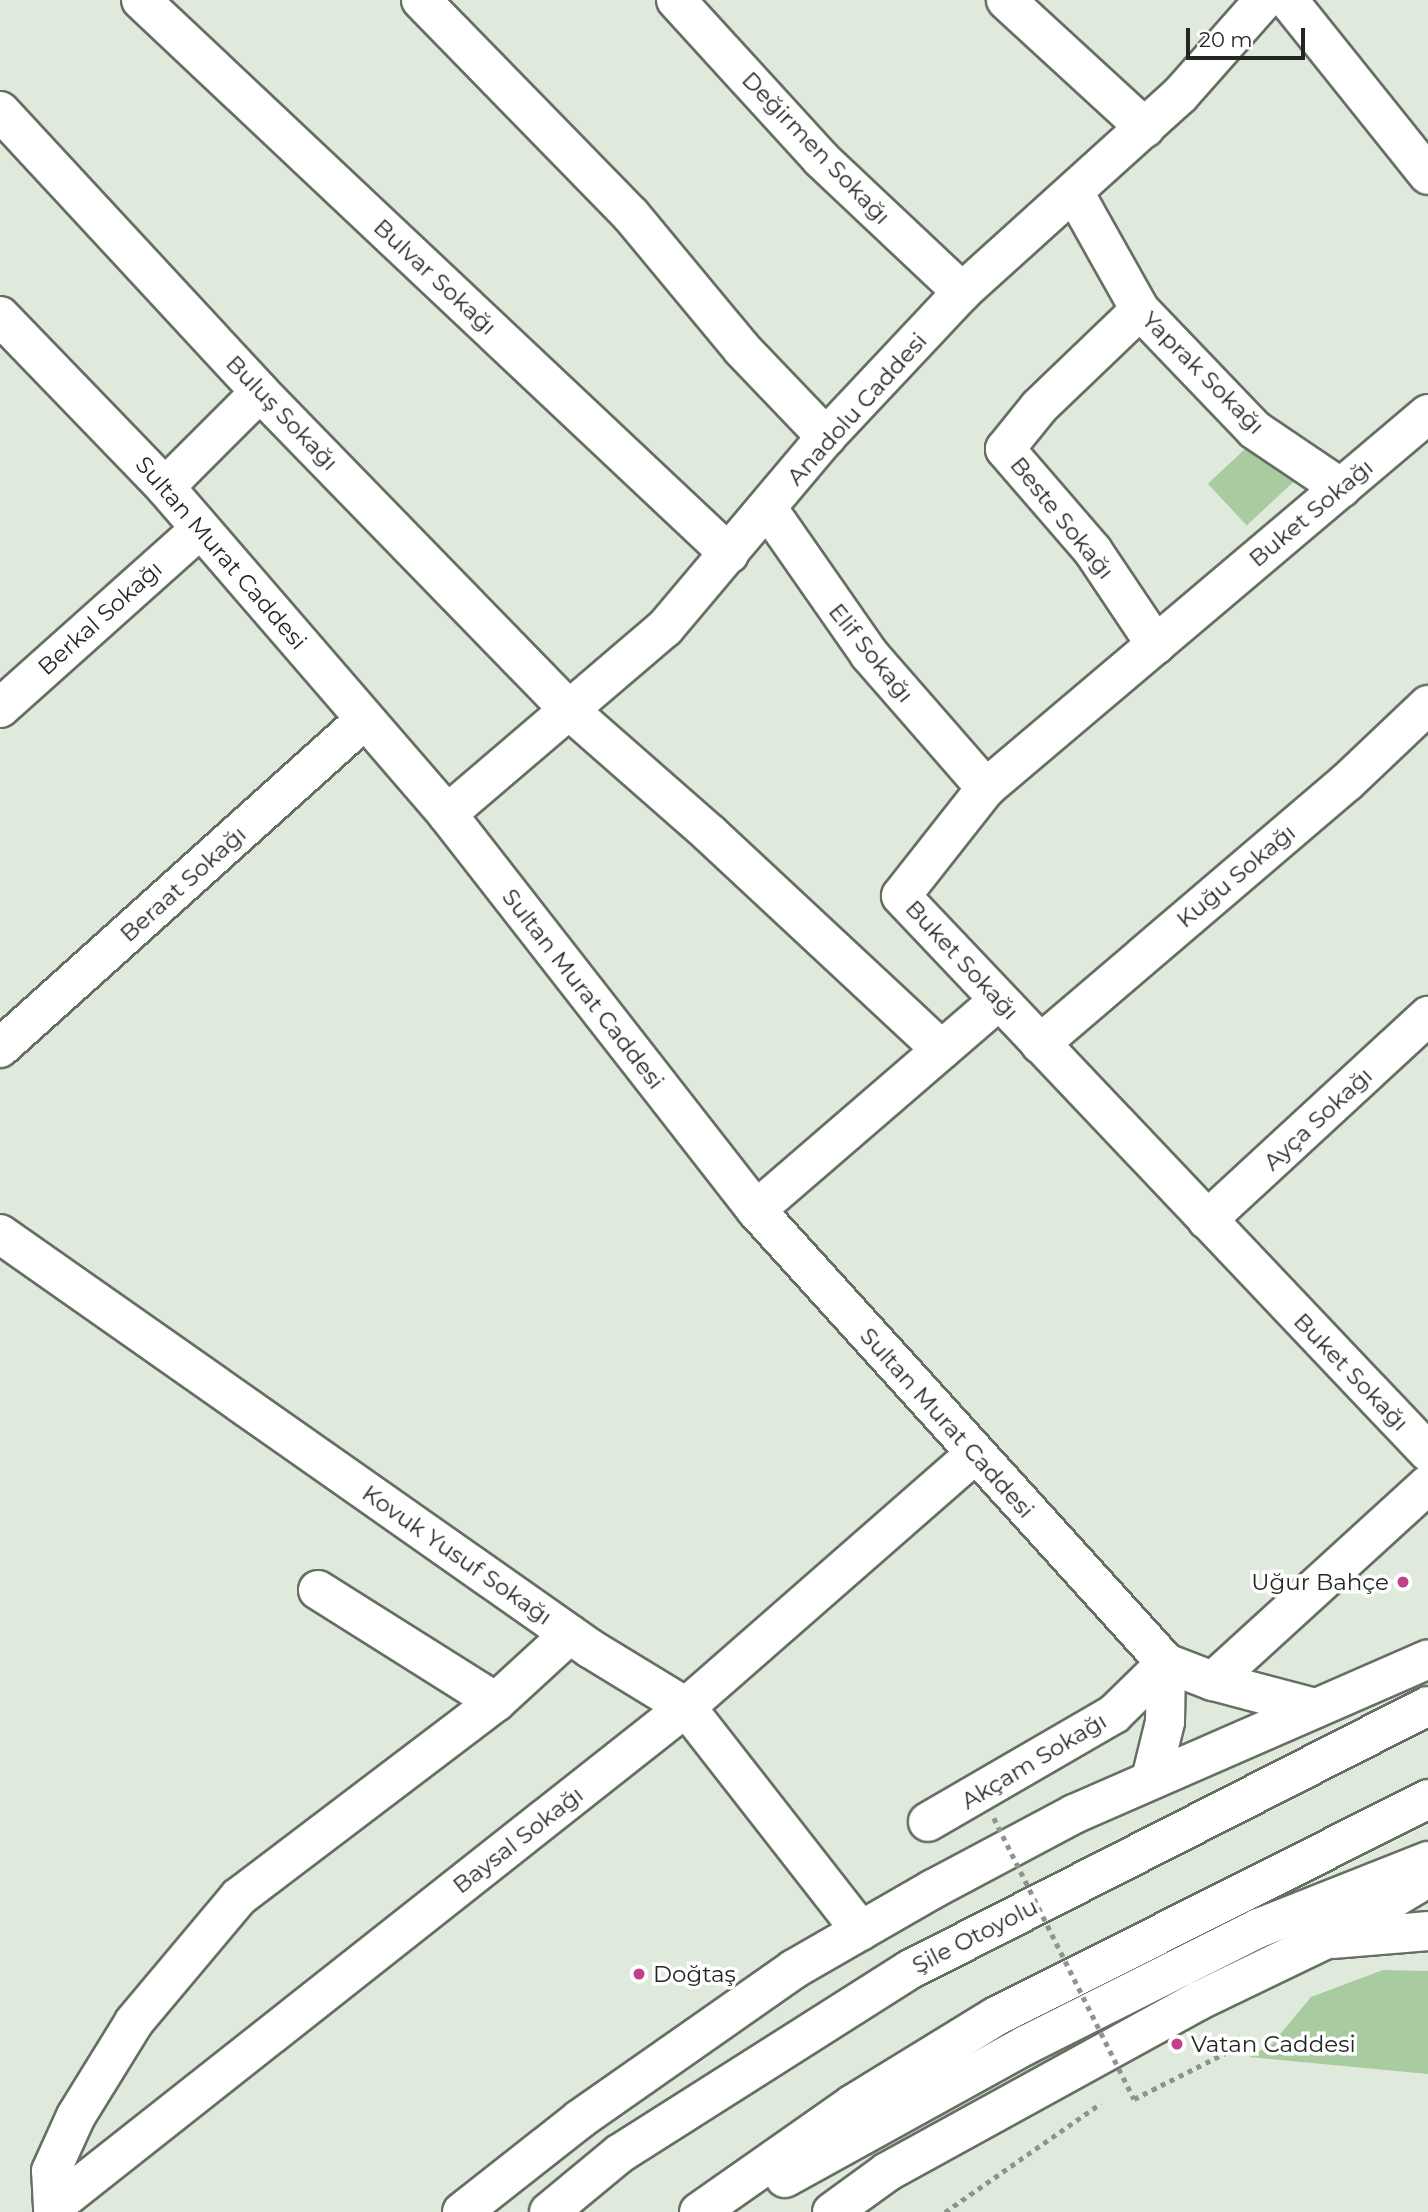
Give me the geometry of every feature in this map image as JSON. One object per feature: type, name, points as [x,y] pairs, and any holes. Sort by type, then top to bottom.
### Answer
[{"type":"main road","name":"Bulvar Sokağı","points":[[141,0],[729,554]]},
{"type":"main road","points":[[421,0],[631,215],[742,349],[826,437]]},
{"type":"main road","name":"Değirmen Sokağı","points":[[676,0],[821,159],[962,292]]},
{"type":"main road","points":[[1006,0],[1145,128]]},
{"type":"main road","name":"Anadolu Caddesi","points":[[447,814],[665,628],[826,437],[962,292],[1075,194],[1145,128],[1264,0]]},
{"type":"main road","points":[[1288,0],[1428,175]]},
{"type":"main road","name":"Buluş Sokağı","points":[[0,111],[260,392],[569,710],[942,1050]]},
{"type":"main road","name":"Yaprak Sokağı","points":[[1075,194],[1140,310],[1255,430],[1341,488]]},
{"type":"main road","name":"Beste Sokağı","points":[[1140,310],[1039,407],[1005,449],[1093,551],[1156,645]]},
{"type":"main road","name":"Sultan Murat Caddesi","points":[[0,316],[165,487],[447,814],[755,1210],[1166,1663]]},
{"type":"main road","points":[[165,487],[260,392]]},
{"type":"main road","name":"Buket Sokağı","points":[[1428,414],[986,788],[901,896],[1428,1452]]},
{"type":"main road","name":"Elif Sokağı","points":[[768,509],[869,654],[986,788]]},
{"type":"main road","name":"Berkal Sokağı","points":[[0,708],[201,529]]},
{"type":"main road","name":"Kuğu Sokağı","points":[[1041,1044],[1347,782],[1428,705]]},
{"type":"main road","name":"Beraat Sokağı","points":[[0,1048],[365,719]]},
{"type":"main road","points":[[755,1210],[999,1000]]},
{"type":"main road","name":"Ayça Sokağı","points":[[1207,1220],[1428,1016]]},
{"type":"main road","name":"Kovuk Yusuf Sokağı","points":[[0,1234],[570,1634],[686,1707],[861,1931]]},
{"type":"main road","name":"Baysal Sokağı","points":[[55,2210],[686,1707],[975,1454]]},
{"type":"main road","points":[[1213,1681],[1428,1485]]},
{"type":"main road","points":[[318,1590],[496,1702]]},
{"type":"main road","points":[[55,2210],[51,2171],[76,2116],[134,2022],[239,1897],[496,1702],[570,1634]]},
{"type":"main road","points":[[462,2212],[616,2093],[794,1969],[1074,1814],[1428,1659]]},
{"type":"main road","points":[[1151,1779],[1165,1723],[1166,1663],[1213,1681],[1315,1708]]},
{"type":"main road","name":"Akçam Sokağı","points":[[929,1822],[1114,1714],[1166,1663]]},
{"type":"main road","points":[[1340,1749],[1428,1693]]},
{"type":"main road","name":"Şile Otoyolu","points":[[549,2212],[619,2154],[909,1970],[1428,1706]]},
{"type":"main road","points":[[699,2212],[853,2104],[995,2017],[1428,1799]]},
{"type":"main road","points":[[725,2212],[1026,2045],[1259,1928],[1428,1861]]},
{"type":"main road","points":[[834,2211],[887,2172],[1198,2001],[1324,1940],[1428,1878]]},
{"type":"main road","points":[[1324,1940],[1428,1931]]},
{"type":"path","points":[[994,1818],[1135,2099],[1229,2051]]},
{"type":"path","points":[[1124,2089],[1136,2082]]},
{"type":"path","points":[[945,2212],[1112,2095]]},
{"type":"green space","points":[[1259,436],[1298,478],[1247,525],[1208,484]]},
{"type":"green space","points":[[1383,1970],[1428,1971],[1428,2074],[1249,2057],[1272,2044],[1311,1997]]},
{"type":"place","name":"Uğur Bahçe","points":[[1403,1582]]},
{"type":"place","name":"Doğtaş","points":[[639,1974]]},
{"type":"place","name":"Vatan Caddesi","points":[[1177,2044]]}]
